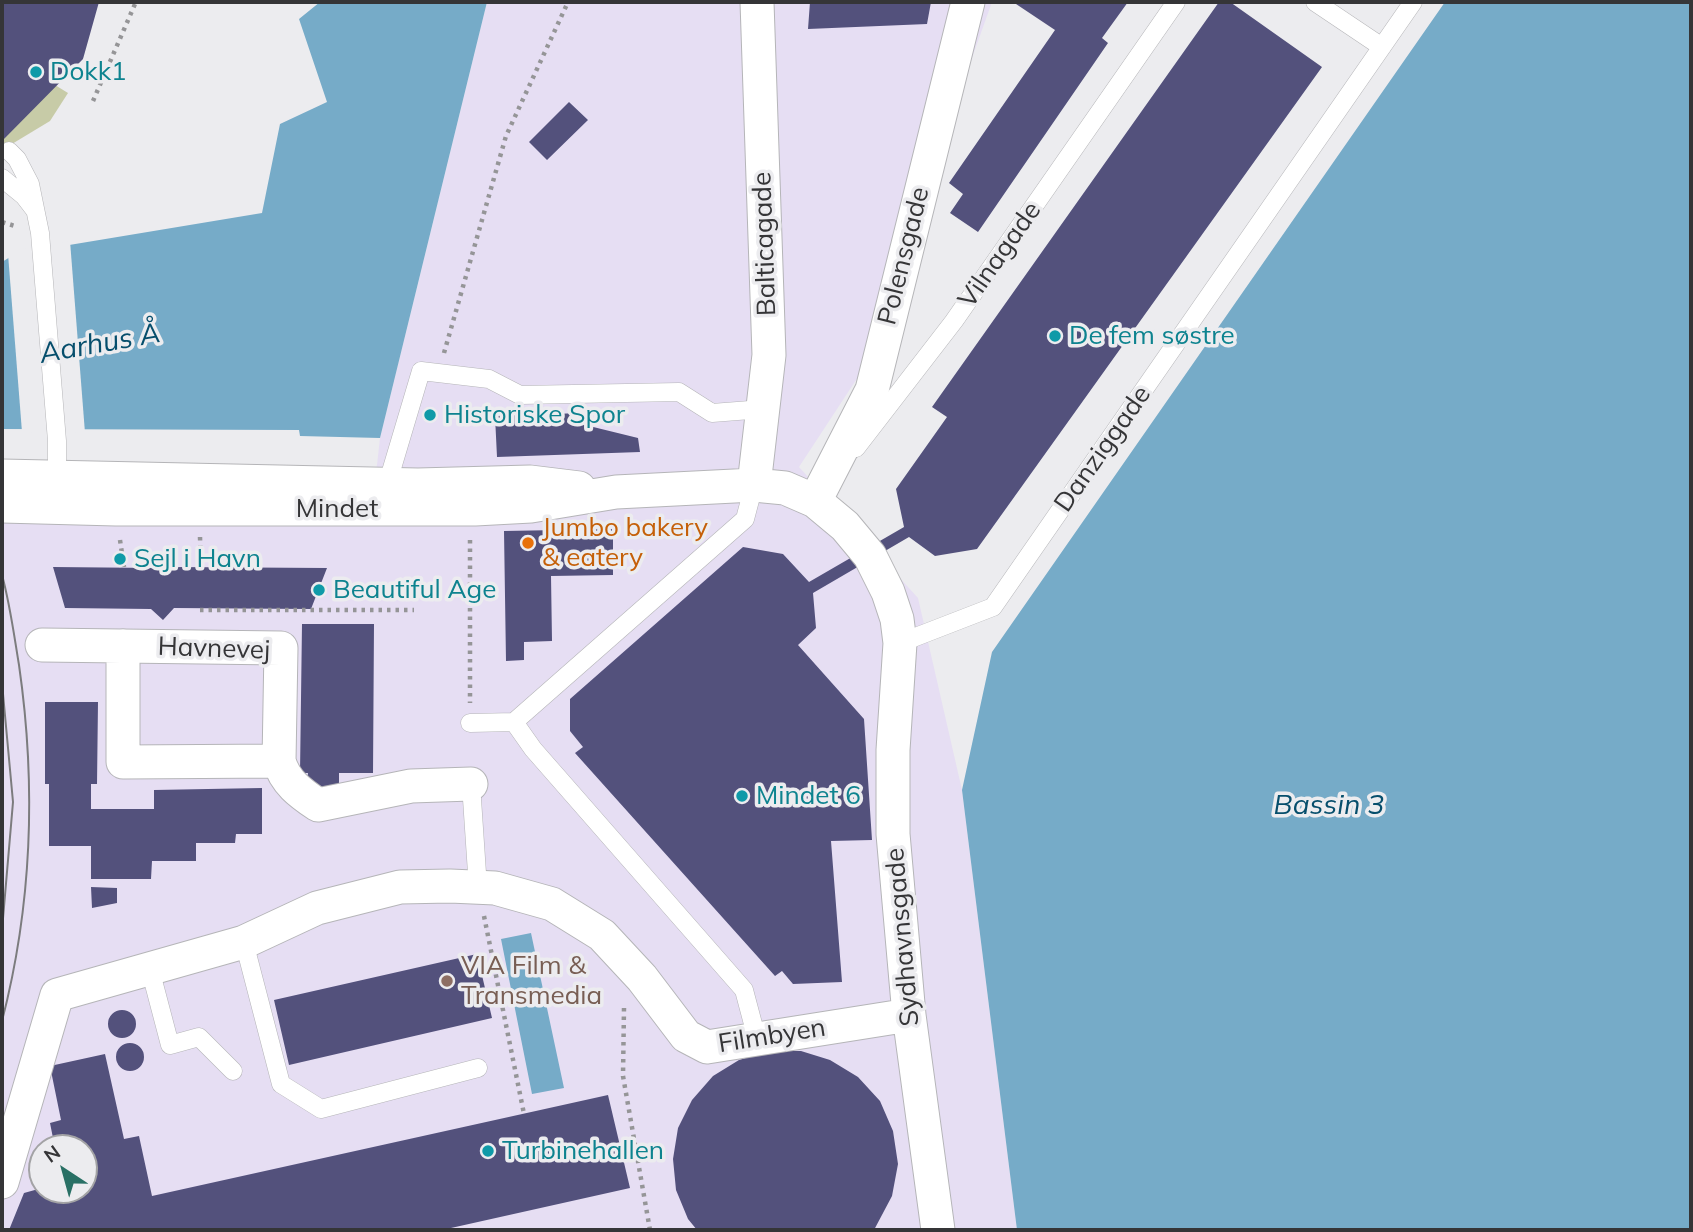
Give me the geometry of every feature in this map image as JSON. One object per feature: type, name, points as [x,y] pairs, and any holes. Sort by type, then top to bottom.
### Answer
[{"type":"street","name":"Balticagade","points":[[754,485],[769,355],[757,2]]},
{"type":"street","name":"Polensgade","points":[[815,501],[872,390],[968,2]]},
{"type":"street","points":[[2,476],[57,491]]},
{"type":"street","name":"Mindet","points":[[57,491],[116,479],[387,485],[530,482],[616,492]]},
{"type":"street","name":"Mindet","points":[[57,491],[116,509],[475,509],[531,506],[616,492],[754,485],[785,488],[815,501],[845,526],[870,556],[888,592],[897,619],[900,643]]},
{"type":"street","points":[[2,506],[57,491]]},
{"type":"street","name":"Sydhavnsgade","points":[[900,643],[893,751],[893,834],[909,1015],[938,1230]]},
{"type":"street","name":"Havnevej","points":[[42,645],[123,646],[281,648],[279,761],[123,762],[123,646]]},
{"type":"street","points":[[279,761],[290,783],[318,805],[411,786],[471,784]]},
{"type":"street","name":"Filmbyen","points":[[2,1182],[57,995],[244,942],[317,908],[400,887],[495,888],[552,904],[602,935],[642,978],[686,1036],[707,1047],[909,1015]]},
{"type":"lane","name":"Vilnagade","points":[[815,501],[954,321],[1176,2]]},
{"type":"lane","points":[[1315,2],[1382,47]]},
{"type":"lane","name":"Danziggade","points":[[900,643],[993,607],[1413,2]]},
{"type":"lane","points":[[9,150],[27,178],[40,233],[57,441],[57,491]]},
{"type":"lane","points":[[2,178],[24,196],[36,211]]},
{"type":"lane","points":[[387,485],[421,371],[489,379],[520,395],[679,392],[712,413],[763,409]]},
{"type":"lane","points":[[470,723],[514,722],[745,519],[754,485]]},
{"type":"lane","points":[[514,722],[533,749],[744,990],[757,1039]]},
{"type":"lane","points":[[471,784],[478,888]]},
{"type":"lane","points":[[244,942],[281,1084],[321,1109],[478,1068]]},
{"type":"lane","points":[[150,969],[170,1045],[199,1037],[233,1071]]},
{"type":"path","points":[[438,373],[506,136],[568,2]]},
{"type":"path","points":[[93,101],[135,4]]},
{"type":"path","points":[[470,723],[470,539],[475,509]]},
{"type":"path","points":[[200,610],[414,610]]},
{"type":"path","points":[[478,888],[524,1114]]},
{"type":"path","points":[[642,978],[625,1001],[623,1076],[650,1230]]},
{"type":"shaded area","points":[[487,2],[992,2],[858,377],[799,467],[918,598],[962,790],[1017,1230],[2,1230],[2,523],[359,526],[377,465],[380,438]]},
{"type":"green space","points":[[21,64],[68,93],[50,121],[2,150],[2,88]]},
{"type":"water","name":"Aarhus Å","points":[[320,2],[487,2],[380,438],[300,436],[299,430],[2,429],[2,262],[15,254],[262,213],[280,124],[327,102],[299,19]]},
{"type":"water","name":"Bassin 3","points":[[1445,2],[1691,2],[1691,1230],[1017,1230],[962,790],[992,652]]},
{"type":"water","points":[[531,933],[564,1088],[532,1094],[501,939]]},
{"type":"pier","points":[[70,241],[85,433],[22,432],[8,254],[14,250]]},
{"type":"building","name":"Dokk1","points":[[2,2],[99,2],[83,59],[2,141]]},
{"type":"building","points":[[810,2],[931,2],[927,24],[808,29]]},
{"type":"building","points":[[1013,2],[1128,2],[1102,38],[1108,43],[978,232],[950,213],[963,194],[949,183],[1055,30]]},
{"type":"building","points":[[1219,2],[1230,2],[1322,67],[977,549],[935,556],[909,537],[813,593],[816,628],[798,645],[864,719],[872,840],[831,841],[842,982],[793,984],[782,971],[775,976],[575,753],[583,747],[570,731],[570,699],[743,547],[783,554],[809,582],[904,527],[896,489],[947,417],[932,407]]},
{"type":"building","points":[[569,102],[588,120],[547,160],[529,142]]},
{"type":"building","points":[[581,413],[581,424],[638,438],[640,452],[497,457],[495,416]]},
{"type":"building","points":[[613,529],[613,575],[551,576],[552,641],[524,642],[524,660],[506,661],[504,531]]},
{"type":"building","points":[[165,559],[172,567],[327,568],[311,609],[174,608],[163,620],[151,609],[65,608],[53,567],[156,568]]},
{"type":"building","points":[[302,624],[374,624],[373,773],[339,773],[339,791],[318,786],[307,780],[308,773],[300,773]]},
{"type":"building","points":[[45,702],[98,702],[97,784],[91,784],[91,809],[154,809],[154,790],[262,788],[262,834],[236,834],[235,843],[196,843],[196,861],[152,861],[151,879],[91,879],[91,846],[49,846],[49,784],[45,784]]},
{"type":"building","points":[[91,887],[117,888],[117,903],[92,908]]},
{"type":"building","points":[[477,954],[492,1018],[289,1065],[274,1000]]},
{"type":"building","points":[[122,1010],[132,1014],[136,1024],[132,1034],[122,1038],[112,1034],[108,1024],[112,1014]]},
{"type":"building","points":[[130,1043],[140,1047],[144,1057],[140,1067],[130,1071],[120,1067],[116,1057],[120,1047]]},
{"type":"building","points":[[769,1051],[801,1051],[830,1060],[858,1077],[880,1101],[893,1131],[898,1164],[892,1196],[874,1230],[697,1230],[688,1219],[676,1190],[673,1159],[678,1128],[692,1100],[713,1076],[739,1060]]},
{"type":"building","name":"Turbinehallen","points":[[105,1054],[124,1139],[139,1136],[152,1196],[608,1095],[630,1188],[442,1230],[9,1230],[24,1193],[28,1192],[28,1204],[98,1204],[98,1134],[52,1134],[50,1123],[61,1120],[50,1066]]},
{"type":"tram line","points":[[2,575],[19,665],[28,754],[29,799],[20,933],[2,1021]]},
{"type":"tram line","points":[[2,683],[13,802],[2,930]]},
{"type":"place","name":"Dokk1","points":[[36,72]]},
{"type":"place","name":"De fem søstre","points":[[1055,336]]},
{"type":"place","name":"Historiske Spor","points":[[430,415]]},
{"type":"place","name":"Jumbo bakery & eatery","points":[[528,543]]},
{"type":"place","name":"Sejl i Havn","points":[[120,559]]},
{"type":"place","name":"Beautiful Age","points":[[319,590]]},
{"type":"place","name":"Mindet 6","points":[[742,796]]},
{"type":"place","name":"VIA Film & Transmedia","points":[[447,981]]},
{"type":"place","name":"Turbinehallen","points":[[488,1151]]}]
